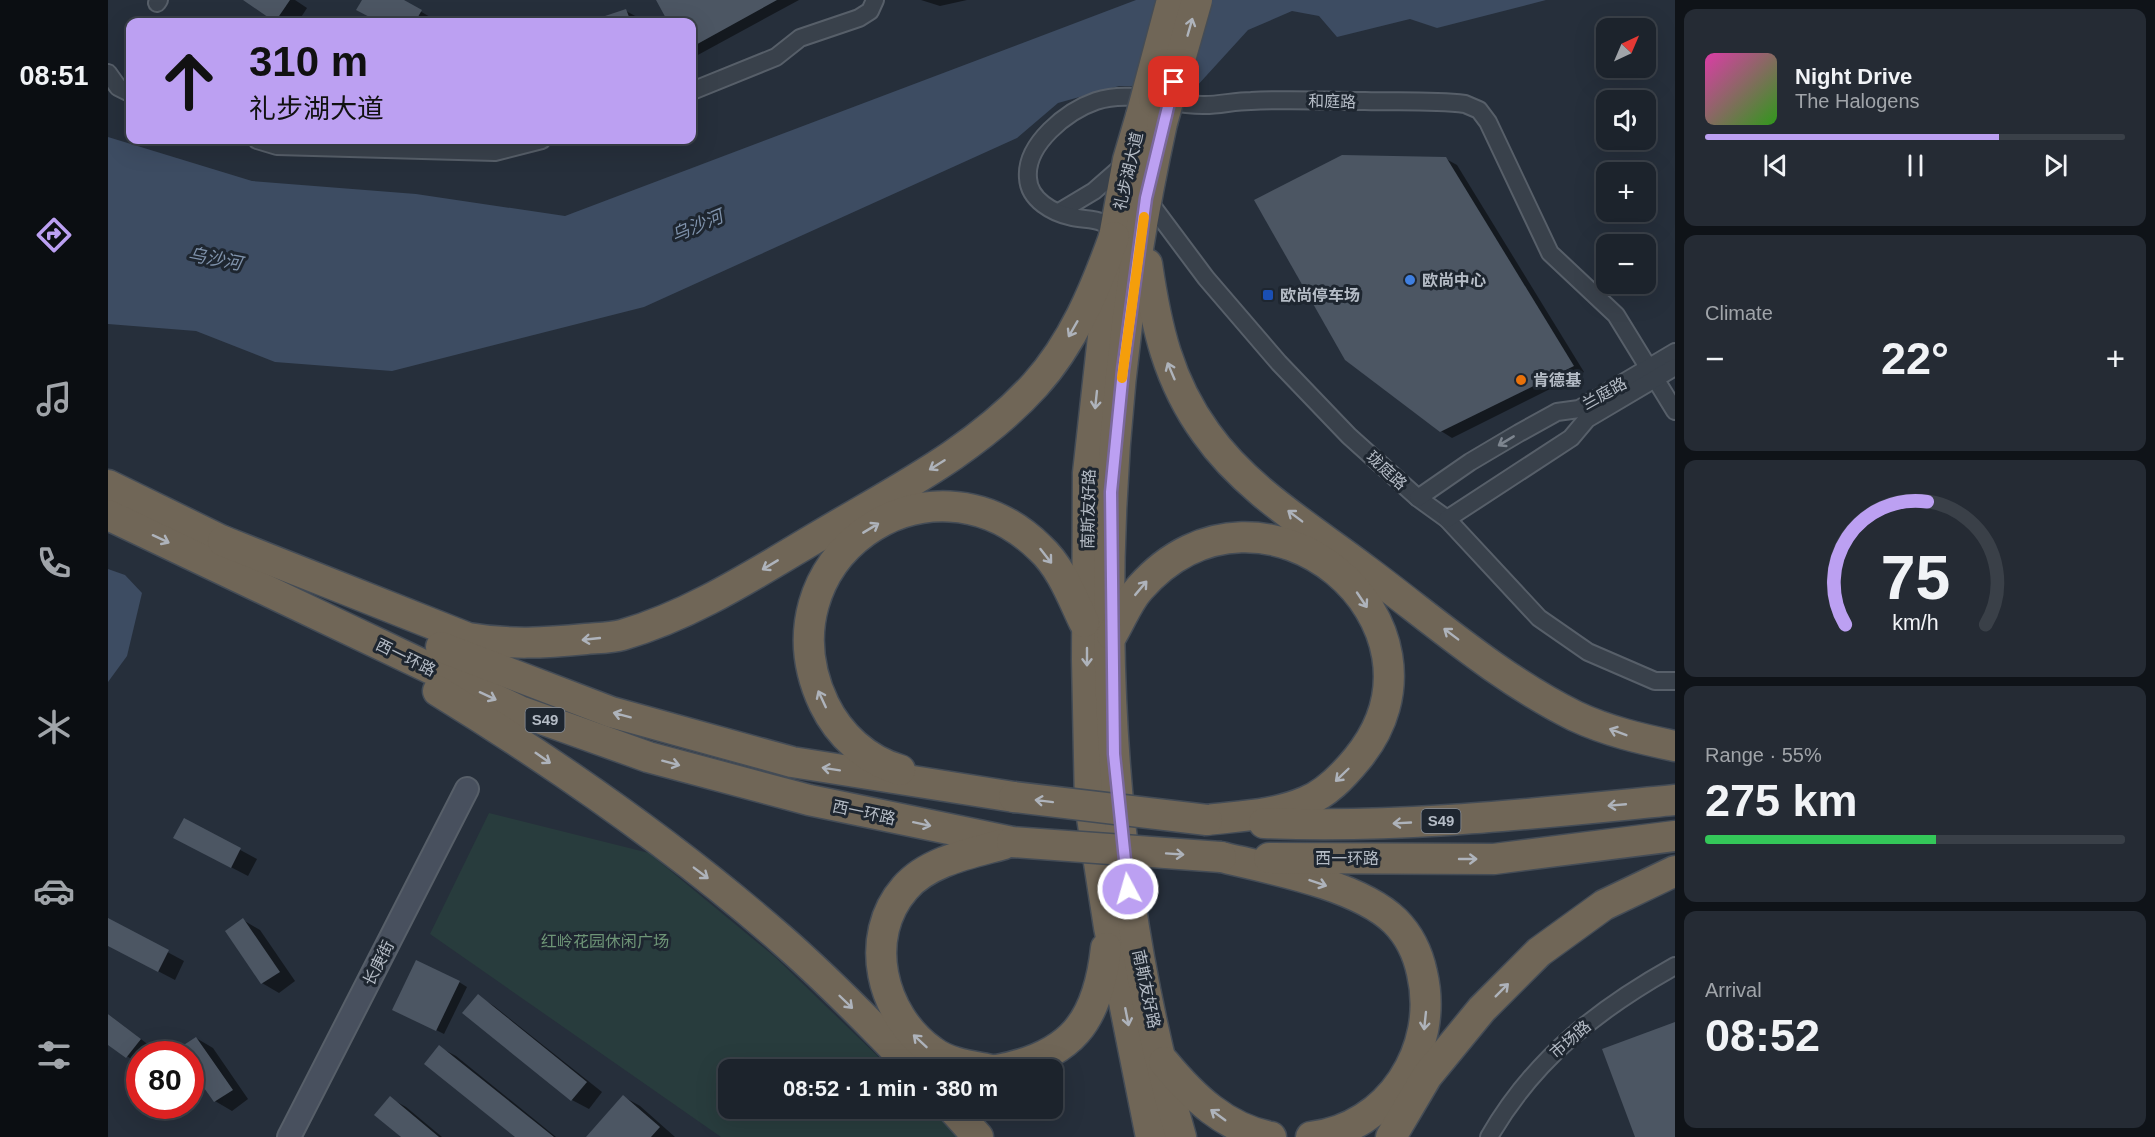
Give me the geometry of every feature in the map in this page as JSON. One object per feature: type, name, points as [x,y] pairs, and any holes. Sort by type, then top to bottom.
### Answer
[{"type":"highway","name":"礼步湖大道","points":[[1142,229],[1152,120],[1172,0]]},
{"type":"highway","name":"礼步湖大道","points":[[1114,237],[1128,160],[1152,120],[1197,0]]},
{"type":"highway","points":[[1142,229],[1155,319],[1168,365],[1184,401],[1206,434],[1250,482],[1481,656],[1533,692],[1576,716],[1627,736],[1675,746]]},
{"type":"highway","name":"南斯友好路","points":[[1142,229],[1123,370],[1111,492],[1099,632],[1090,805],[1109,927],[1152,1137]]},
{"type":"highway","points":[[213,550],[468,638],[493,643],[538,644],[620,636],[702,605],[932,469],[985,432],[1019,401],[1051,365],[1094,293],[1114,237]]},
{"type":"highway","name":"南斯友好路","points":[[1114,237],[1088,472],[1099,632],[1130,911],[1181,1137]]},
{"type":"highway","name":"西一环路","points":[[108,485],[213,550],[522,712],[616,746],[809,800],[1012,843],[1221,857],[1494,859],[1675,836]]},
{"type":"highway","points":[[1014,797],[897,770],[866,754],[844,736],[827,711],[814,683],[809,651],[809,622],[816,593],[832,564],[860,535],[891,517],[923,507],[951,506],[999,518],[1022,532],[1042,549],[1099,632],[1160,569],[1180,555],[1209,543],[1238,538],[1268,538],[1320,557],[1361,597],[1375,622],[1387,653],[1386,706],[1364,750],[1329,788],[1306,802],[1275,812],[1207,820]]},
{"type":"highway","name":"西一环路","points":[[108,515],[213,550],[439,646],[611,712],[792,762],[1014,797],[1207,820],[1333,826],[1487,818],[1675,800]]},
{"type":"highway","points":[[213,550],[517,740],[594,793],[713,882],[782,940],[904,1059]]},
{"type":"highway","points":[[947,1059],[932,1052],[910,1031],[893,1007],[882,974],[880,944],[887,915],[906,886],[933,868],[967,854],[1012,843]]},
{"type":"highway","points":[[1221,857],[1298,876],[1366,901],[1395,921],[1417,951],[1428,997],[1424,1033],[1413,1066],[1386,1099],[1360,1122],[1324,1136],[1311,1137]]},
{"type":"highway","points":[[1391,1137],[1427,1076],[1482,1009],[1539,952],[1604,905],[1675,871]]},
{"type":"highway","points":[[1038,1059],[1053,1052],[1076,1032],[1092,1010],[1103,979],[1109,927]]},
{"type":"highway","points":[[1162,1059],[1186,1089],[1222,1119],[1255,1134],[1271,1137]]},
{"type":"highway","points":[[962,1119],[978,1137]]},
{"type":"street","points":[[696,89],[776,57],[800,38],[859,18],[870,11],[876,0]]},
{"type":"street","points":[[108,73],[118,87],[126,91]]},
{"type":"street","name":"和庭路","points":[[1114,237],[1106,223],[1059,212],[1039,201],[1031,191],[1028,180],[1030,159],[1061,120],[1096,101],[1123,96],[1204,105],[1292,100],[1465,104],[1479,110],[1488,122],[1550,253],[1616,315],[1652,373]]},
{"type":"street","points":[[270,144],[495,152],[526,144]]},
{"type":"street","points":[[1059,212],[1094,191],[1128,160]]},
{"type":"street","name":"珑庭路","points":[[1146,198],[1206,278],[1279,363],[1350,436],[1418,498],[1447,519],[1539,618],[1588,652],[1655,681],[1675,681]]},
{"type":"street","points":[[1447,519],[1571,438],[1587,419],[1652,373],[1675,352]]},
{"type":"street","points":[[1652,373],[1675,367]]},
{"type":"street","points":[[1652,373],[1675,411]]},
{"type":"street","name":"兰庭路","points":[[1418,498],[1470,462],[1557,412],[1579,409],[1652,373]]},
{"type":"street","name":"长庚街","points":[[289,1137],[467,789]]},
{"type":"street","name":"市场路","points":[[1489,1137],[1534,1073],[1568,1038],[1631,991],[1675,966]]},
{"type":"green space","name":"红岭花园休闲广场","points":[[489,813],[649,853],[775,957],[881,1059],[718,1059],[718,1119],[942,1119],[961,1137],[721,1137],[430,934]]},
{"type":"water","name":"乌沙河","points":[[1136,0],[1546,0],[1437,28],[1410,19],[1337,37],[1319,16],[1292,11],[1248,30],[1196,87],[1119,86],[1058,103],[1017,138],[644,307],[392,371],[275,362],[196,331],[108,324],[108,137],[252,181],[416,194],[565,216]]},
{"type":"water","points":[[108,569],[125,575],[142,593],[127,656],[108,682]]},
{"type":"building","points":[[243,0],[290,0],[278,18],[269,18]]},
{"type":"building","points":[[362,0],[404,0],[422,10],[417,18],[371,18],[356,10]]},
{"type":"building","points":[[656,0],[777,0],[696,45],[696,18],[666,18]]},
{"type":"building","points":[[626,9],[629,18],[599,18]]},
{"type":"building","name":"欧尚中心","points":[[1342,155],[1446,157],[1574,366],[1440,432],[1345,360],[1254,200]]},
{"type":"building","points":[[184,818],[241,848],[231,868],[173,838]]},
{"type":"building","points":[[108,918],[169,950],[158,972],[108,946]]},
{"type":"building","points":[[243,918],[280,972],[261,984],[225,931]]},
{"type":"building","points":[[416,960],[460,981],[436,1031],[392,1010]]},
{"type":"building","points":[[478,994],[587,1082],[571,1101],[462,1013]]},
{"type":"building","points":[[108,1014],[141,1039],[126,1041],[126,1058],[108,1045]]},
{"type":"building","points":[[1675,1022],[1675,1137],[1635,1137],[1602,1049]]},
{"type":"building","points":[[439,1045],[554,1137],[515,1137],[424,1064]]},
{"type":"building","points":[[204,1048],[233,1090],[214,1102],[204,1088]]},
{"type":"building","points":[[623,1095],[660,1127],[651,1137],[586,1137]]},
{"type":"building","points":[[390,1096],[439,1137],[401,1137],[374,1115]]},
{"type":"slow traffic","points":[[1122,378],[1144,217]]},
{"type":"place","name":"欧尚中心","points":[[1410,280]]},
{"type":"place","name":"欧尚停车场","points":[[1268,295]]},
{"type":"place","name":"肯德基","points":[[1521,380]]},
{"type":"route","points":[[1128,889],[1114,754],[1111,492],[1123,370],[1146,198],[1162,123],[1174,82]]}]
